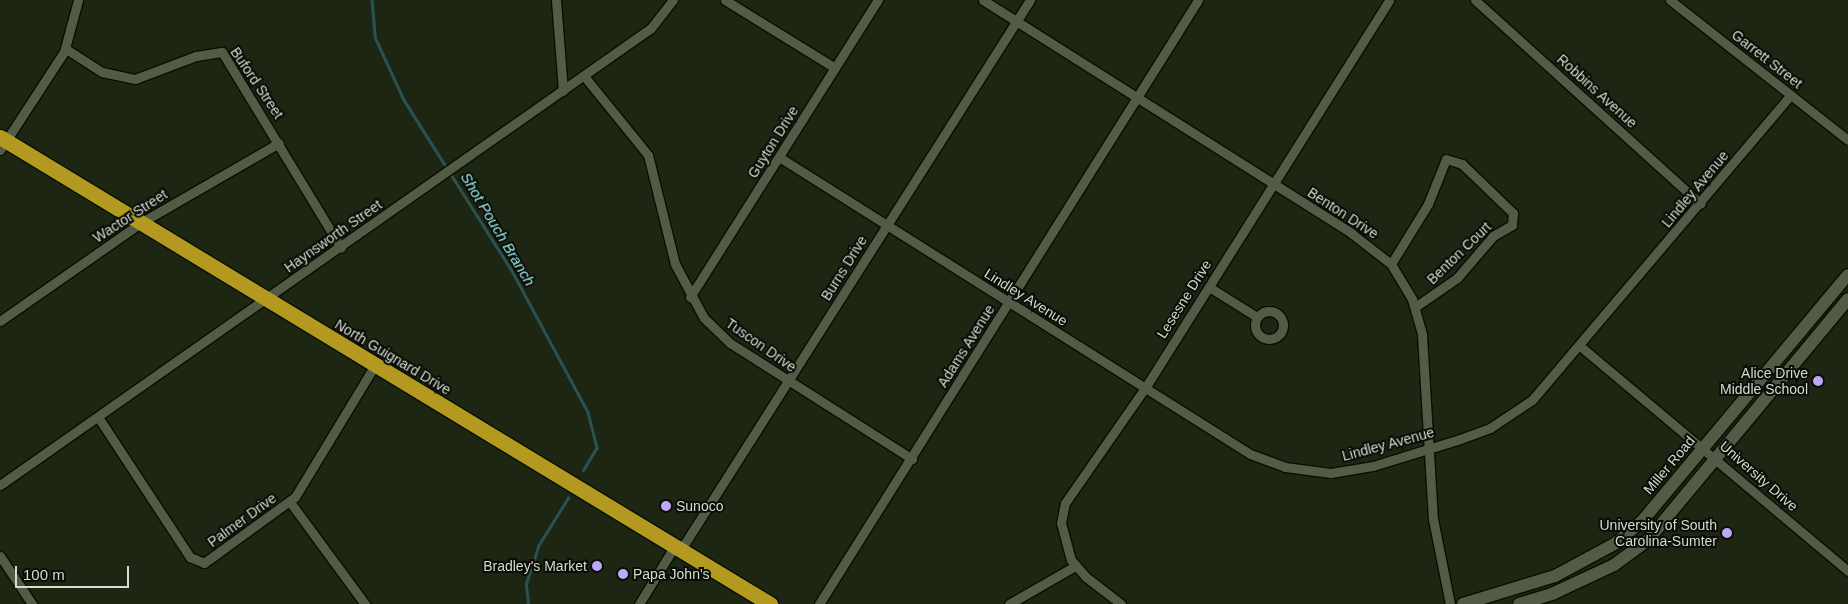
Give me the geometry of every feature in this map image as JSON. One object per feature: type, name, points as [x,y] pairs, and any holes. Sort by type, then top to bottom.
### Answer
[{"type":"highway","name":"North Guignard Drive","points":[[3,143],[142,222],[375,366],[770,604]]},
{"type":"street","points":[[3,143],[66,49],[78,0]]},
{"type":"street","points":[[556,0],[563,90]]},
{"type":"street","name":"Haynsworth Street","points":[[0,485],[584,76],[657,23],[673,0]]},
{"type":"street","points":[[725,0],[836,68]]},
{"type":"street","name":"Guyton Drive","points":[[690,297],[878,0]]},
{"type":"street","name":"Benton Drive","points":[[983,0],[1273,184],[1391,264],[1415,307],[1422,335],[1436,548],[1450,604]]},
{"type":"street","name":"Burns Drive","points":[[639,604],[789,381],[1030,0]]},
{"type":"street","name":"Adams Avenue","points":[[819,604],[1010,303],[1198,0]]},
{"type":"street","name":"Lesesne Drive","points":[[1121,604],[1075,566],[1063,539],[1065,503],[1145,388],[1389,0]]},
{"type":"street","name":"Robbins Avenue","points":[[1475,0],[1701,204]]},
{"type":"street","name":"Garrett Street","points":[[1670,0],[1848,140]]},
{"type":"street","name":"Buford Street","points":[[66,49],[109,75],[135,79],[210,52],[222,52],[341,248]]},
{"type":"street","name":"Tuscon Drive","points":[[584,76],[648,156],[669,245],[690,297],[719,334],[912,459]]},
{"type":"street","name":"Lindley Avenue","points":[[779,157],[1250,454],[1285,467],[1348,471],[1490,428],[1520,409],[1580,346],[1791,95]]},
{"type":"street","name":"Wactor Street","points":[[0,320],[142,222],[279,143]]},
{"type":"street","name":"Benton Court","points":[[1391,264],[1431,197],[1446,159],[1462,164],[1513,213],[1512,225],[1493,236],[1458,278],[1415,307]]},
{"type":"street","name":"Miller Road","points":[[1463,604],[1555,576],[1604,551],[1643,520],[1848,275]]},
{"type":"street","points":[[1209,287],[1257,318]]},
{"type":"street","points":[[1519,604],[1575,584],[1634,552],[1718,458],[1848,298]]},
{"type":"street","name":"University Drive","points":[[1580,346],[1718,458],[1848,571]]},
{"type":"street","name":"Palmer Drive","points":[[98,417],[194,561],[208,561],[290,502],[375,366]]},
{"type":"street","points":[[290,502],[365,604]]},
{"type":"street","points":[[0,556],[32,604]]},
{"type":"street","points":[[1008,604],[1075,566]]},
{"type":"waterway","name":"Shot Pouch Branch","points":[[372,0],[375,37],[404,100],[511,269],[588,412],[597,448],[584,470]]},
{"type":"waterway","name":"Shot Pouch Branch","points":[[528,604],[526,584],[538,546],[568,498]]},
{"type":"place","name":"Alice Drive Middle School","points":[[1818,381]]},
{"type":"place","name":"Sunoco","points":[[666,506]]},
{"type":"place","name":"University of South Carolina-Sumter","points":[[1727,533]]},
{"type":"place","name":"Bradley's Market","points":[[597,566]]},
{"type":"place","name":"Papa John's","points":[[623,574]]}]
